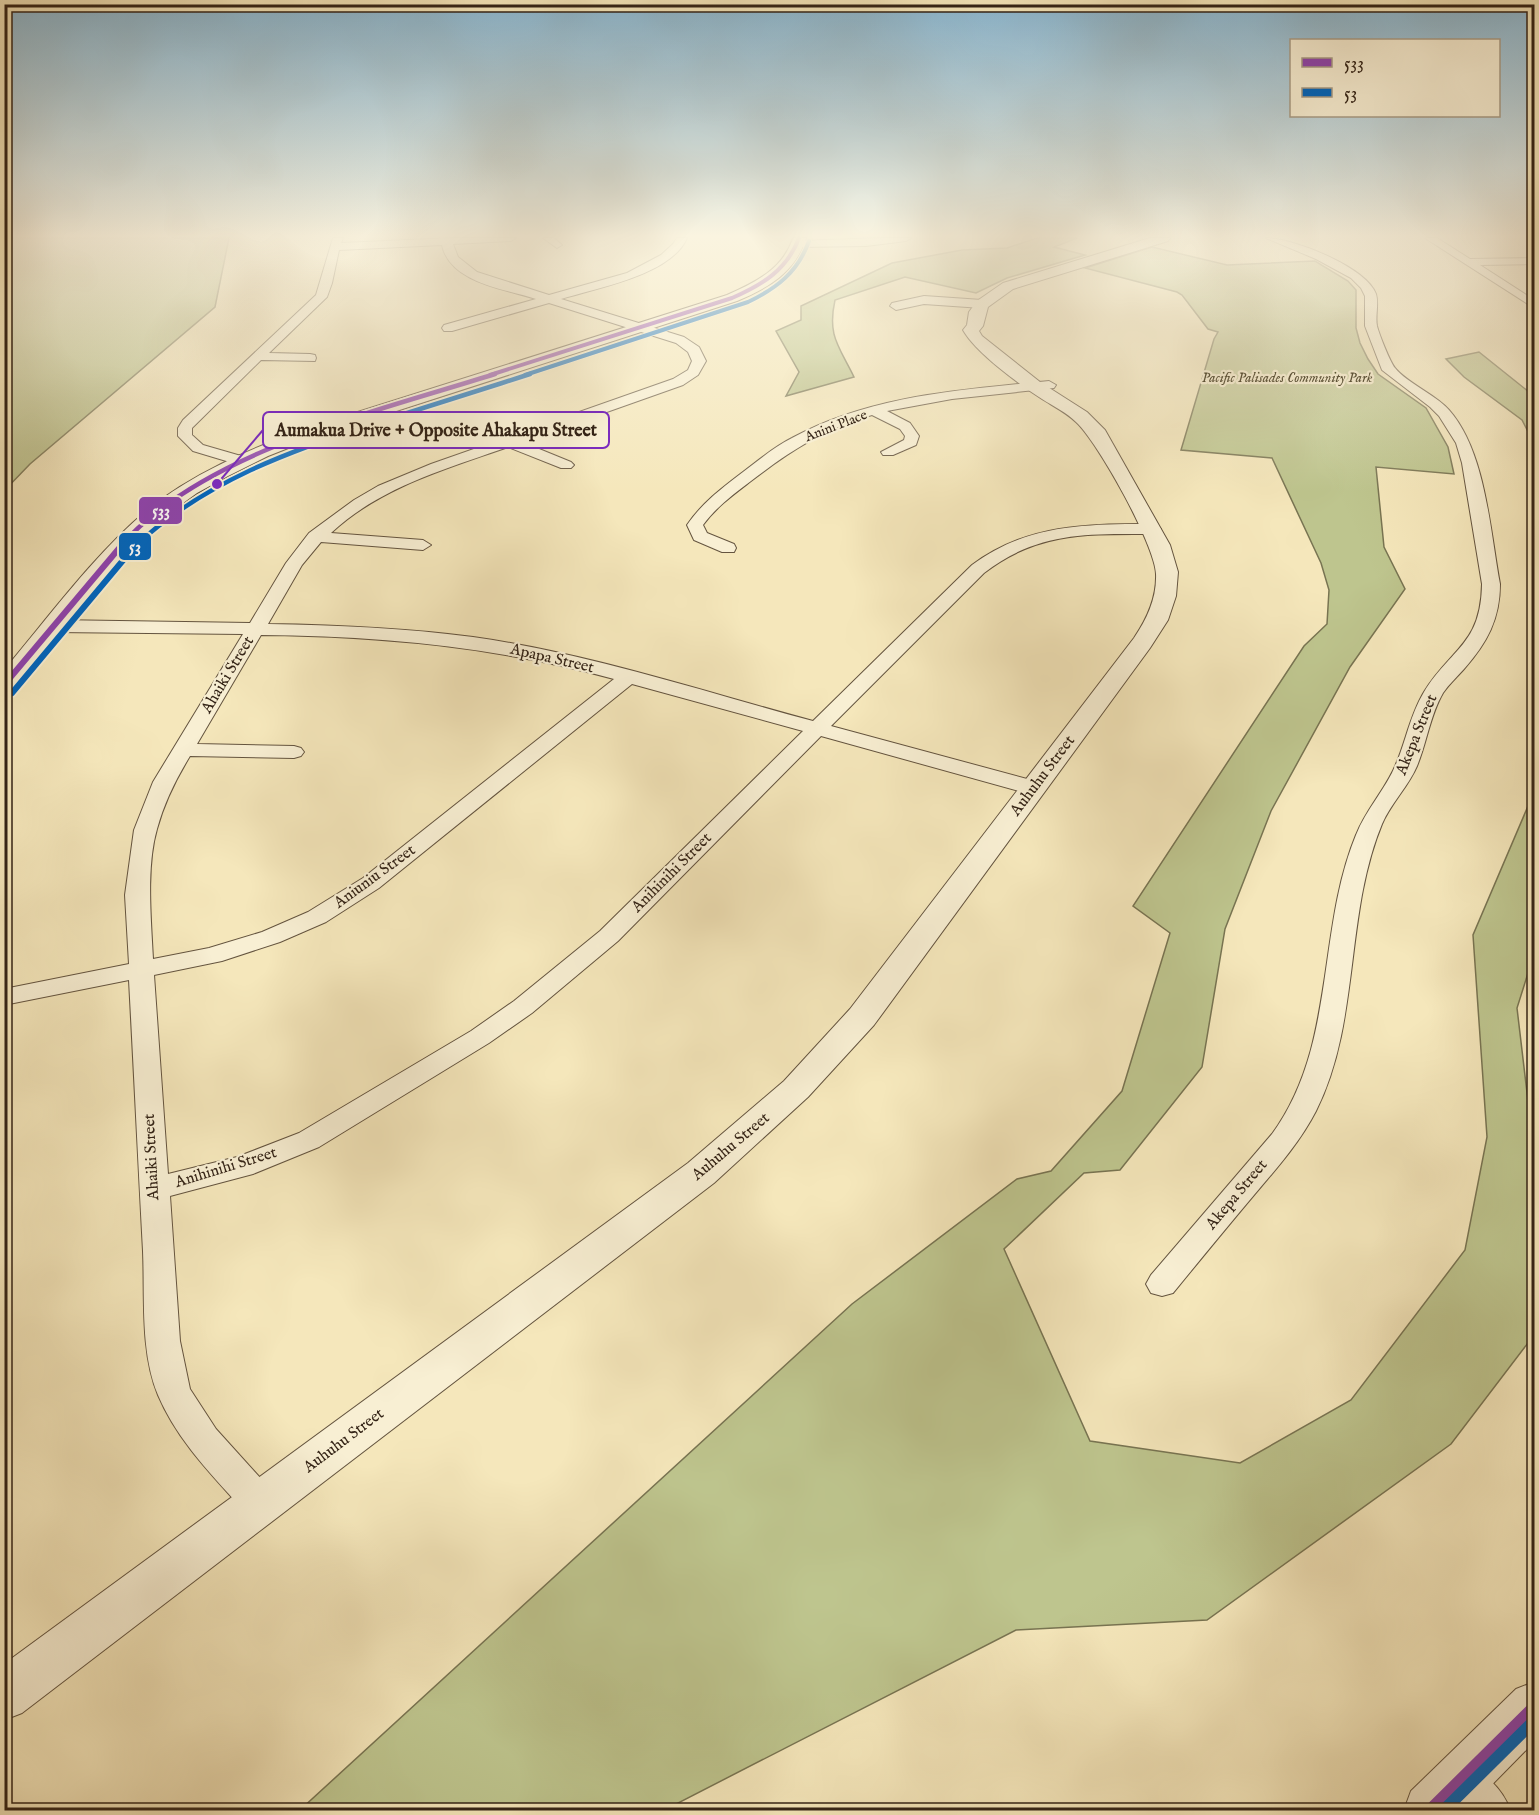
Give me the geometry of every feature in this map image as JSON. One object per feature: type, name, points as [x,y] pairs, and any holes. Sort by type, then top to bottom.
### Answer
[{"type":"street","points":[[243,461],[198,448],[185,436],[185,428],[190,420],[296,323]]},
{"type":"street","points":[[448,328],[466,323]]},
{"type":"street","name":"Ahaiki Street","points":[[260,1503],[190,1422],[176,1396],[167,1367],[153,1189],[137,895],[145,830],[164,782],[295,562],[315,537],[336,518],[381,490],[426,471],[663,388],[688,377],[693,372],[699,361],[689,345],[625,323]]},
{"type":"street","points":[[4,686],[139,527],[190,489],[243,461],[332,425],[659,323]]},
{"type":"street","name":"Auhuhu Street","points":[[4,1695],[692,1180],[753,1130],[796,1089],[862,1017],[1143,644],[1161,614],[1168,592],[1166,559],[1153,529],[1107,446],[1081,416],[976,339],[970,330],[975,323]]},
{"type":"street","name":"Akepa Street","points":[[1162,1284],[1280,1144],[1302,1112],[1317,1080],[1330,1039],[1352,882],[1372,821],[1399,781],[1435,690],[1474,646],[1483,633],[1490,616],[1491,584],[1470,463],[1463,443],[1445,414],[1435,404],[1389,370],[1371,323]]},
{"type":"street","points":[[258,356],[310,358]]},
{"type":"street","name":"Anini Place","points":[[728,548],[700,536],[694,525],[706,508],[777,453],[797,441],[834,423],[875,411],[933,398],[1041,386]]},
{"type":"street","points":[[875,411],[905,426],[912,436],[911,442],[888,452]]},
{"type":"street","points":[[508,442],[566,465]]},
{"type":"street","name":"Anihinihi Street","points":[[153,1189],[243,1166],[309,1140],[489,1031],[557,981],[609,936],[978,569],[999,552],[1029,540],[1069,532],[1153,529]]},
{"type":"street","points":[[315,537],[423,545]]},
{"type":"street","name":"Apapa Street","points":[[54,626],[359,631],[447,639],[533,654],[628,677],[1034,788]]},
{"type":"street","name":"Aniuniu Street","points":[[4,997],[247,946],[298,927],[341,904],[371,883],[628,677]]},
{"type":"street","points":[[182,750],[294,752]]},
{"type":"street","points":[[1459,1801],[1534,1707]]},
{"type":"green space","points":[[5,323],[196,323],[30,464],[5,490]]},
{"type":"green space","points":[[795,323],[832,323],[839,349],[854,377],[786,396],[799,372],[776,331]]},
{"type":"green space","name":"Pacific Palisades Community Park","points":[[1203,323],[1356,323],[1360,343],[1378,374],[1426,408],[1448,447],[1454,474],[1376,467],[1384,547],[1405,589],[1350,667],[1271,811],[1225,929],[1202,1067],[1120,1170],[1084,1173],[1004,1249],[1090,1441],[1240,1463],[1351,1400],[1465,1250],[1487,1137],[1473,935],[1534,792],[1534,954],[1517,1008],[1534,1152],[1534,1335],[1451,1444],[1207,1620],[1016,1630],[676,1804],[672,1810],[300,1810],[852,1304],[1017,1179],[1051,1171],[1122,1091],[1170,933],[1133,906],[1304,646],[1327,624],[1329,590],[1321,563],[1272,458],[1181,450],[1218,332],[1208,329]]},
{"type":"green space","points":[[1479,352],[1534,396],[1534,443],[1522,420],[1464,377],[1446,359]]},
{"type":"transit line","name":"533","points":[[4,685],[126,540],[154,515],[190,489],[261,452],[310,433],[655,323]]},
{"type":"transit line","name":"53","points":[[12,693],[134,547],[161,523],[196,498],[226,481],[265,462],[314,443],[690,323]]},
{"type":"transit line","name":"533","points":[[1430,1810],[1534,1707]]},
{"type":"transit line","name":"53","points":[[1444,1810],[1534,1721]]},
{"type":"place","name":"Aumakua Drive + Opposite Ahakapu Street","points":[[217,484]]}]
